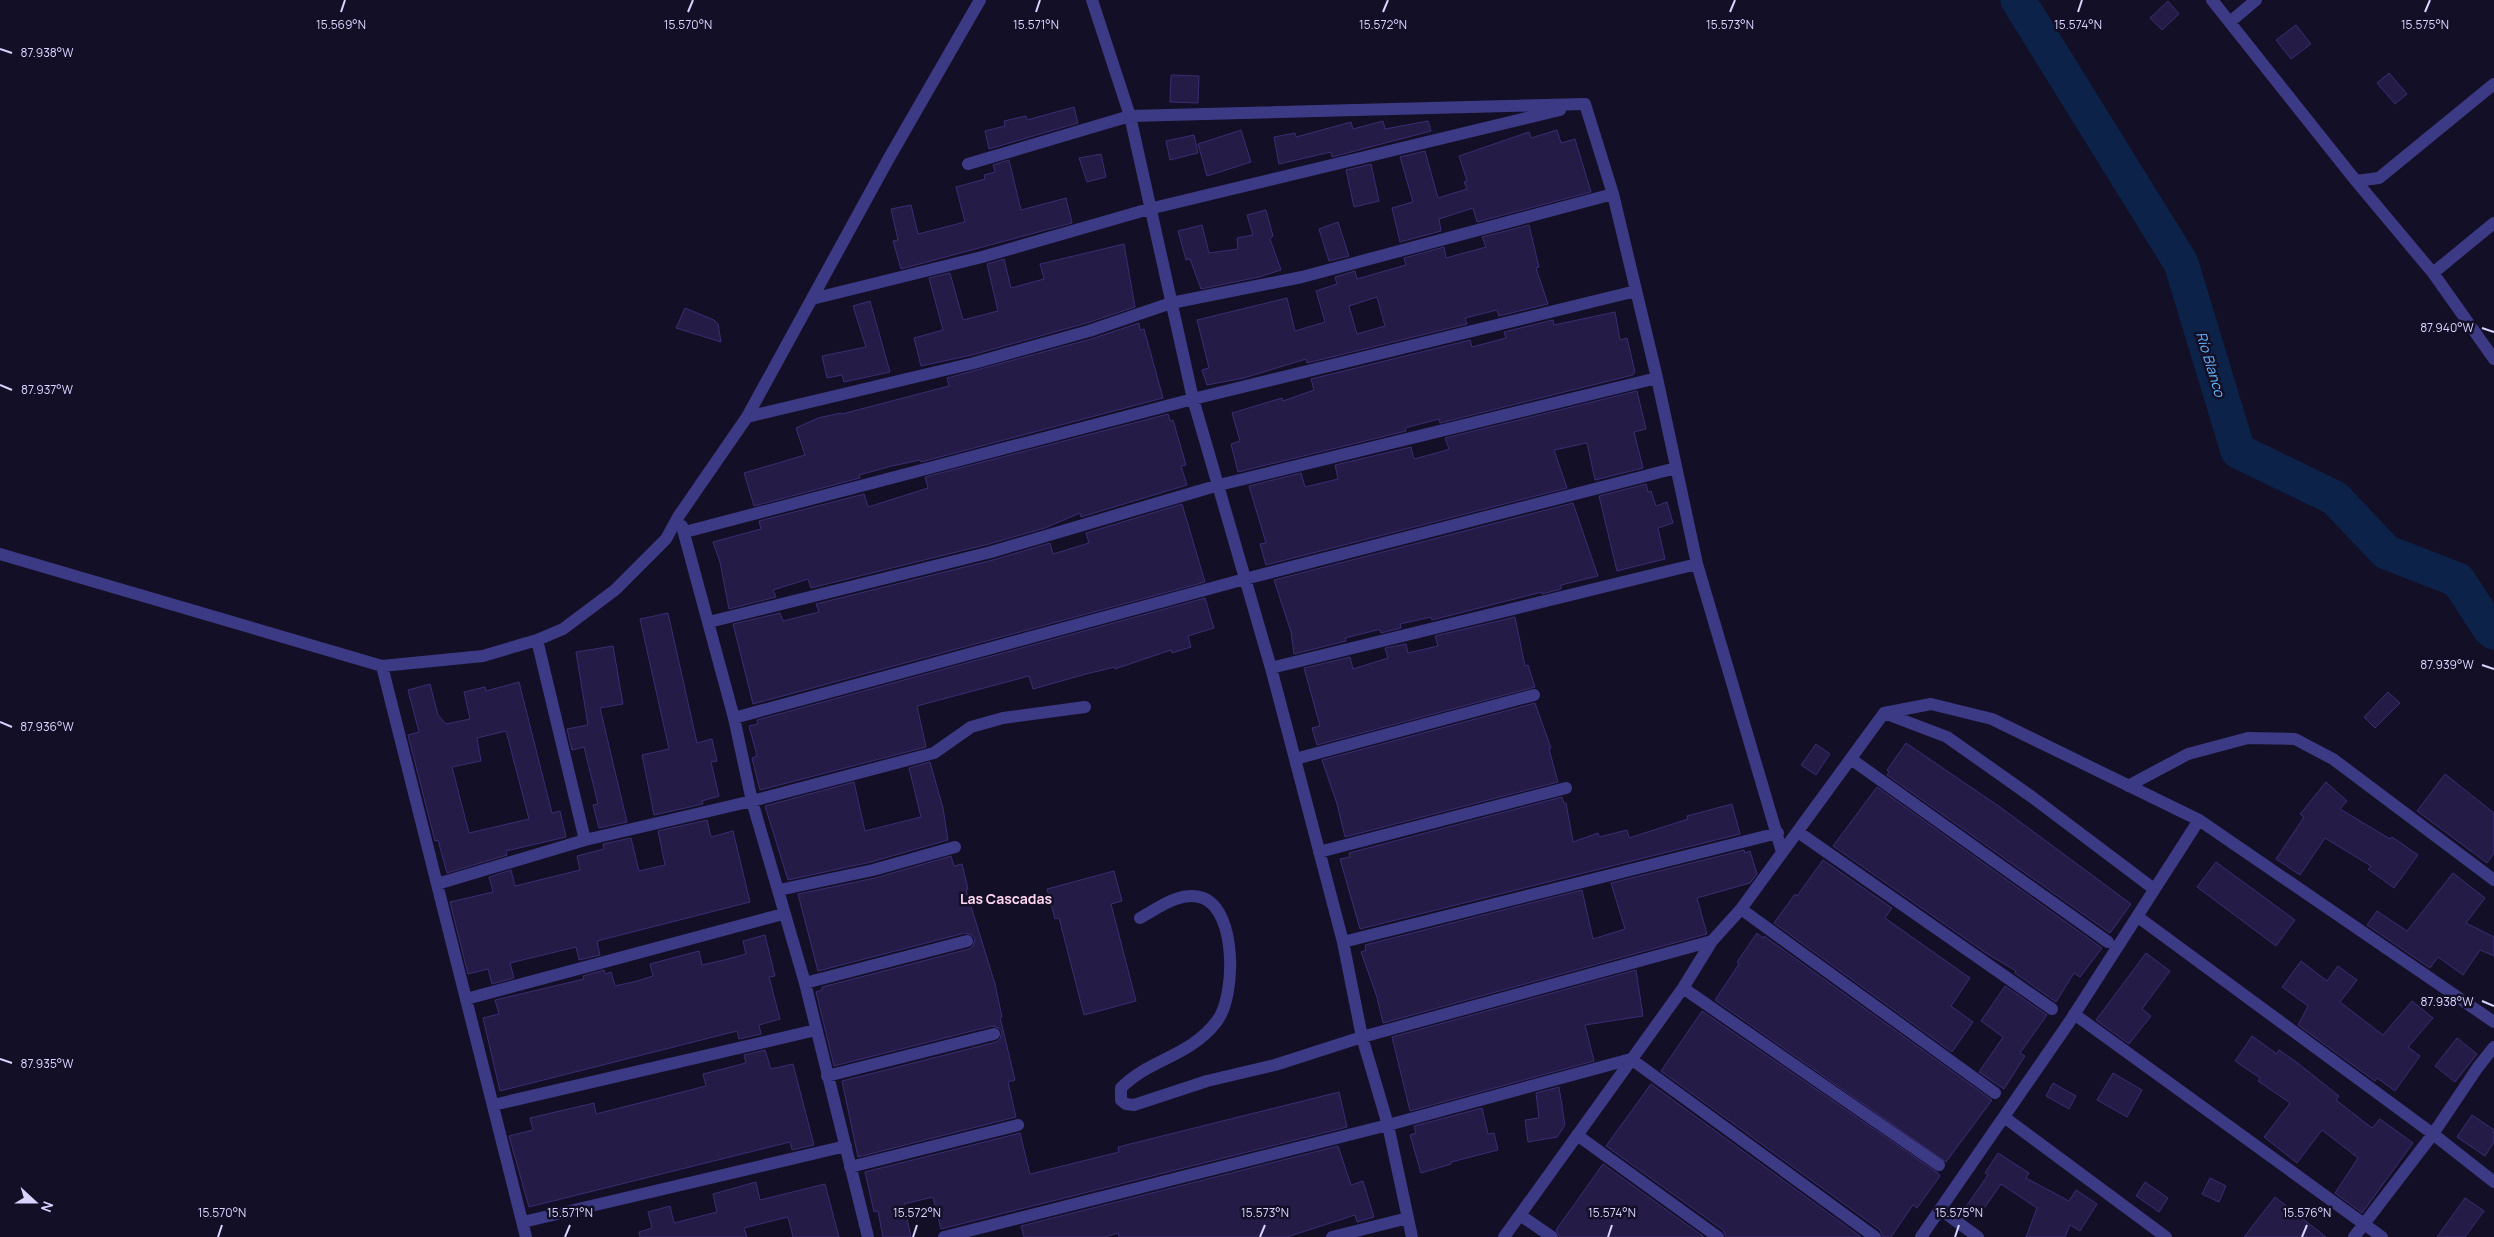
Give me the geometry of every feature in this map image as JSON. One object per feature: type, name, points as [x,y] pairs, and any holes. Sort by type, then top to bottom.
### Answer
[{"type":"street","points":[[0,554],[382,666],[483,656],[537,640],[563,628],[615,590],[666,539],[678,517],[748,417],[889,158],[980,0]]},
{"type":"street","points":[[1092,0],[1130,116],[1149,209],[1193,399],[1271,668],[1343,942],[1362,1037],[1388,1125],[1412,1237]]},
{"type":"street","points":[[2212,0],[2433,273],[2494,359]]},
{"type":"street","points":[[2230,22],[2256,0]]},
{"type":"street","points":[[2356,180],[2379,178],[2494,84]]},
{"type":"street","points":[[812,299],[982,257],[1149,209],[1585,104]]},
{"type":"street","points":[[968,164],[1130,116],[1585,104]]},
{"type":"street","points":[[1585,104],[1613,194],[1657,378],[1697,564],[1778,833],[1782,852]]},
{"type":"street","points":[[748,417],[974,363],[1089,331],[1171,303],[1302,277],[1613,194]]},
{"type":"street","points":[[2433,273],[2494,223]]},
{"type":"street","points":[[685,532],[1193,399],[1636,291]]},
{"type":"street","points":[[709,622],[991,552],[1219,485],[1657,378]]},
{"type":"street","points":[[734,718],[1244,579],[1676,468]]},
{"type":"street","points":[[678,517],[685,532],[709,622],[734,718],[752,801],[779,890],[783,914],[805,983],[868,1237]]},
{"type":"street","points":[[1271,668],[1697,564]]},
{"type":"street","points":[[537,640],[586,840]]},
{"type":"street","points":[[382,666],[526,1237]]},
{"type":"street","points":[[1295,759],[1534,695]]},
{"type":"street","points":[[1504,1237],[1683,988],[1712,941],[1741,908],[1884,713],[1931,704],[1992,720],[2199,820],[2494,1022]]},
{"type":"street","points":[[437,884],[586,840],[752,801],[934,753],[971,727],[1003,718],[1085,707]]},
{"type":"street","points":[[1884,713],[1947,737],[2032,796],[2154,889]]},
{"type":"street","points":[[2128,786],[2188,754],[2248,738],[2295,739],[2334,759],[2494,880]]},
{"type":"street","points":[[1851,759],[2108,942]]},
{"type":"street","points":[[1319,852],[1566,788]]},
{"type":"street","points":[[1921,1237],[2074,1014],[2199,820]]},
{"type":"street","points":[[1798,832],[2052,1009]]},
{"type":"street","points":[[1343,942],[1778,833]]},
{"type":"street","points":[[779,890],[873,870],[955,847]]},
{"type":"street","points":[[1140,918],[1175,899],[1189,897],[1204,899],[1214,907],[1223,924],[1231,951],[1231,976],[1227,1000],[1215,1024],[1190,1048],[1125,1084],[1120,1093],[1121,1100],[1126,1104],[1143,1103],[1207,1081],[1275,1065],[1362,1037],[1712,941]]},
{"type":"street","points":[[1741,908],[1995,1093]]},
{"type":"street","points":[[466,999],[783,914]]},
{"type":"street","points":[[2138,917],[2433,1134],[2494,1182]]},
{"type":"street","points":[[805,983],[968,941]]},
{"type":"street","points":[[1683,988],[1938,1165]]},
{"type":"street","points":[[2074,1014],[2382,1237]]},
{"type":"street","points":[[493,1105],[816,1030]]},
{"type":"street","points":[[827,1076],[994,1034]]},
{"type":"street","points":[[2354,1237],[2433,1134],[2494,1046]]},
{"type":"street","points":[[944,1237],[1388,1125],[1631,1059]]},
{"type":"street","points":[[1631,1059],[1875,1237]]},
{"type":"street","points":[[2004,1117],[2166,1237]]},
{"type":"street","points":[[850,1167],[1018,1125]]},
{"type":"street","points":[[1577,1135],[1718,1237]]},
{"type":"street","points":[[523,1222],[846,1146]]},
{"type":"street","points":[[1941,1210],[1978,1237]]},
{"type":"street","points":[[1520,1215],[1552,1237]]},
{"type":"street","points":[[1332,1237],[1408,1218]]},
{"type":"building","points":[[2168,1],[2179,14],[2162,30],[2150,18]]},
{"type":"building","points":[[2296,25],[2311,44],[2291,59],[2276,40]]},
{"type":"building","points":[[2389,73],[2407,94],[2395,104],[2377,83]]},
{"type":"building","points":[[1171,75],[1199,76],[1198,103],[1170,102]]},
{"type":"building","points":[[1074,107],[1078,123],[989,149],[985,131],[1005,126],[1004,121],[1026,116],[1027,120]]},
{"type":"building","points":[[1383,121],[1385,129],[1428,121],[1431,131],[1332,157],[1331,152],[1279,164],[1274,137],[1295,133],[1296,137],[1351,122],[1353,129]]},
{"type":"building","points":[[1241,130],[1251,162],[1207,176],[1198,144]]},
{"type":"building","points":[[1557,130],[1561,143],[1575,139],[1591,192],[1477,222],[1473,208],[1439,219],[1441,231],[1400,242],[1392,208],[1413,202],[1400,157],[1425,151],[1438,198],[1467,189],[1464,182],[1467,181],[1459,156],[1529,132],[1531,138]]},
{"type":"building","points":[[1194,135],[1198,153],[1170,160],[1166,141]]},
{"type":"building","points":[[1101,154],[1106,177],[1087,182],[1079,158]]},
{"type":"building","points":[[1009,160],[1021,210],[1066,198],[1072,223],[901,269],[893,241],[898,240],[891,209],[911,205],[918,234],[965,222],[956,187],[985,179],[984,175],[995,172],[993,165]]},
{"type":"building","points":[[1371,164],[1379,201],[1354,207],[1346,170]]},
{"type":"building","points":[[1266,210],[1273,236],[1270,239],[1281,270],[1259,277],[1201,289],[1190,259],[1186,260],[1178,231],[1202,225],[1209,253],[1238,249],[1237,238],[1253,235],[1247,215]]},
{"type":"building","points":[[1338,222],[1349,256],[1329,261],[1319,229]]},
{"type":"building","points":[[1529,225],[1539,267],[1536,268],[1548,304],[1499,316],[1497,310],[1465,318],[1467,324],[1307,363],[1306,359],[1244,378],[1207,385],[1202,370],[1209,368],[1197,320],[1287,298],[1295,331],[1325,322],[1316,291],[1337,284],[1335,277],[1355,271],[1357,279],[1406,265],[1404,258],[1444,247],[1446,258],[1486,247],[1482,237]],"holes":[[[1377,297],[1385,326],[1357,334],[1349,306]]]},
{"type":"building","points":[[1124,244],[1135,307],[1087,323],[972,355],[921,366],[914,338],[943,330],[929,278],[950,273],[963,320],[998,311],[987,264],[1004,259],[1011,288],[1044,279],[1040,264]]},
{"type":"building","points":[[870,301],[890,372],[844,382],[842,375],[827,378],[822,356],[866,347],[853,306]]},
{"type":"building","points":[[685,308],[714,320],[718,324],[721,342],[676,328]]},
{"type":"building","points":[[1615,312],[1620,340],[1627,338],[1635,372],[1633,375],[1440,423],[1439,419],[1405,428],[1406,431],[1238,472],[1231,444],[1240,441],[1232,413],[1282,398],[1283,401],[1314,390],[1311,379],[1470,340],[1472,347],[1506,338],[1504,332],[1553,320],[1554,325]]},
{"type":"building","points":[[1139,323],[1140,330],[1144,329],[1163,398],[921,462],[920,460],[892,466],[859,475],[860,478],[754,506],[744,473],[805,455],[796,428],[818,418],[842,414],[949,386],[947,378],[1091,339]]},
{"type":"building","points":[[1637,391],[1646,429],[1634,432],[1643,468],[1595,480],[1587,443],[1554,450],[1567,488],[1266,565],[1260,544],[1266,543],[1249,486],[1301,473],[1305,487],[1338,479],[1335,465],[1411,447],[1414,459],[1449,449],[1445,438]]},
{"type":"building","points":[[1168,414],[1170,421],[1173,420],[1186,465],[1181,466],[1187,485],[1081,517],[1080,513],[1045,528],[989,544],[811,588],[808,579],[773,590],[776,597],[729,609],[720,562],[713,542],[761,529],[759,521],[864,494],[868,507],[928,488],[925,477]]},
{"type":"building","points":[[1646,484],[1648,492],[1651,491],[1656,506],[1667,502],[1673,523],[1658,528],[1665,559],[1617,571],[1599,496]]},
{"type":"building","points":[[1573,503],[1598,576],[1561,585],[1561,589],[1542,594],[1542,592],[1432,620],[1431,617],[1400,624],[1401,628],[1381,633],[1380,630],[1377,630],[1345,638],[1346,641],[1294,654],[1291,632],[1274,580]]},
{"type":"building","points":[[1182,504],[1205,582],[753,704],[733,624],[780,613],[783,621],[819,612],[816,604],[993,560],[1050,543],[1053,554],[1089,543],[1086,533]]},
{"type":"building","points":[[1205,598],[1214,628],[1188,636],[1191,647],[1172,653],[1171,650],[1115,669],[1115,667],[1086,674],[1033,689],[1029,676],[917,706],[926,747],[760,790],[752,758],[757,756],[749,726],[758,724],[757,720]]},
{"type":"building","points":[[668,613],[697,743],[712,739],[717,761],[711,762],[719,796],[702,801],[703,804],[654,815],[642,755],[669,749],[640,619]]},
{"type":"building","points":[[1515,617],[1525,666],[1528,665],[1535,687],[1317,745],[1312,728],[1320,726],[1304,668],[1350,657],[1353,669],[1388,658],[1385,648],[1406,644],[1408,653],[1438,646],[1435,636]]},
{"type":"building","points":[[613,646],[623,704],[600,708],[627,822],[599,828],[593,805],[598,804],[584,747],[572,750],[567,729],[588,725],[576,652]]},
{"type":"building","points":[[519,682],[552,813],[560,811],[566,837],[506,851],[507,855],[447,873],[438,840],[435,841],[408,735],[419,732],[408,690],[430,684],[438,715],[446,724],[470,719],[464,692],[485,687],[486,691]],"holes":[[[506,731],[529,819],[469,833],[452,767],[481,761],[477,738]]]},
{"type":"building","points":[[2388,692],[2400,703],[2375,728],[2364,717]]},
{"type":"building","points":[[1535,703],[1551,748],[1549,749],[1558,782],[1345,837],[1337,804],[1322,760]]},
{"type":"building","points":[[1906,743],[2000,807],[2131,904],[2110,933],[1887,775],[1889,772],[1887,770]]},
{"type":"building","points":[[1816,744],[1830,754],[1816,775],[1801,765]]},
{"type":"building","points":[[930,762],[943,808],[948,840],[871,862],[788,880],[765,806],[854,782],[865,831],[921,817],[909,768]]},
{"type":"building","points":[[2445,774],[2494,813],[2494,853],[2487,863],[2417,811]]},
{"type":"building","points":[[2326,782],[2347,801],[2340,809],[2390,839],[2392,837],[2418,855],[2394,888],[2368,869],[2371,866],[2325,838],[2300,875],[2276,859],[2304,817],[2300,814]]},
{"type":"building","points":[[1877,787],[2102,948],[2080,977],[2074,973],[2056,1002],[2015,973],[2016,971],[1986,953],[1833,846]]},
{"type":"building","points":[[1562,797],[1564,803],[1566,803],[1573,842],[1598,833],[1599,837],[1627,830],[1629,838],[1688,819],[1687,816],[1732,804],[1740,834],[1360,929],[1340,859],[1350,857],[1349,853]]},
{"type":"building","points":[[707,820],[711,837],[733,831],[750,902],[597,941],[600,955],[579,960],[576,947],[510,963],[514,978],[492,984],[488,969],[468,974],[450,902],[493,892],[489,877],[511,870],[515,886],[580,870],[577,856],[604,849],[603,844],[631,838],[639,871],[665,865],[658,831]]},
{"type":"building","points":[[1744,850],[1745,853],[1750,851],[1757,874],[1750,883],[1697,898],[1707,934],[1383,1023],[1377,997],[1361,952],[1366,950],[1365,945],[1582,890],[1593,939],[1625,929],[1611,883]]},
{"type":"building","points":[[951,856],[954,866],[962,864],[968,889],[966,890],[995,984],[1002,1017],[1000,1017],[1015,1080],[1008,1082],[1016,1117],[858,1157],[842,1081],[996,1042],[1000,1039],[1002,1032],[999,1028],[992,1026],[834,1066],[816,992],[822,990],[822,987],[969,949],[973,946],[975,939],[972,935],[965,933],[818,971],[798,894],[875,878]]},
{"type":"building","points":[[1823,860],[1892,908],[1885,918],[1970,978],[1951,1006],[1973,1022],[1952,1052],[1774,923],[1795,894],[1797,896]]},
{"type":"building","points":[[2216,862],[2295,920],[2276,946],[2197,887]]},
{"type":"building","points":[[1114,871],[1122,901],[1111,904],[1136,1001],[1084,1015],[1059,918],[1055,919],[1047,889]]},
{"type":"building","points":[[2453,873],[2485,898],[2466,923],[2494,937],[2494,956],[2480,950],[2463,975],[2438,957],[2430,968],[2367,925],[2377,911],[2407,931]]},
{"type":"building","points":[[1757,933],[1763,938],[1764,936],[1992,1100],[1946,1162],[1715,1000],[1739,964],[1737,962]]},
{"type":"building","points":[[765,935],[775,976],[769,977],[780,1019],[759,1025],[761,1034],[739,1039],[737,1031],[500,1091],[483,1018],[499,1014],[495,1000],[584,979],[583,976],[604,970],[605,974],[611,972],[615,986],[637,981],[653,976],[650,964],[699,951],[702,965],[724,960],[746,954],[743,941]]},
{"type":"building","points":[[2146,953],[2170,971],[2142,1009],[2151,1016],[2129,1044],[2096,1020]]},
{"type":"building","points":[[2301,961],[2327,981],[2338,966],[2357,980],[2340,1002],[2383,1035],[2412,1001],[2433,1018],[2408,1047],[2420,1056],[2395,1091],[2377,1078],[2375,1081],[2298,1025],[2308,1006],[2282,987]]},
{"type":"building","points":[[1636,970],[1643,1016],[1585,1025],[1594,1061],[1410,1111],[1392,1037]]},
{"type":"building","points":[[2005,986],[2047,1015],[2020,1053],[2025,1056],[2004,1089],[1979,1072],[2003,1037],[1981,1021]]},
{"type":"building","points":[[1702,1011],[1938,1173],[1940,1176],[1917,1208],[1913,1205],[1891,1237],[1883,1237],[1880,1230],[1661,1071]]},
{"type":"building","points":[[2252,1036],[2277,1054],[2279,1050],[2299,1064],[2339,1096],[2336,1100],[2372,1128],[2380,1119],[2413,1143],[2362,1213],[2335,1193],[2358,1158],[2322,1130],[2297,1163],[2264,1137],[2290,1103],[2258,1081],[2260,1078],[2235,1061]]},
{"type":"building","points":[[2457,1038],[2477,1054],[2455,1082],[2435,1066]]},
{"type":"building","points":[[765,1050],[771,1069],[793,1064],[814,1145],[792,1150],[790,1142],[529,1207],[509,1136],[533,1130],[530,1118],[594,1103],[596,1114],[706,1086],[703,1074],[746,1063],[744,1055]]},
{"type":"building","points":[[2113,1073],[2142,1090],[2127,1117],[2097,1100]]},
{"type":"building","points":[[2053,1083],[2076,1096],[2069,1109],[2046,1096]]},
{"type":"building","points":[[1651,1084],[1861,1237],[1726,1237],[1723,1230],[1606,1146]]},
{"type":"building","points":[[1559,1087],[1565,1125],[1557,1137],[1528,1142],[1525,1120],[1539,1118],[1536,1093]]},
{"type":"building","points":[[1339,1092],[1347,1127],[941,1229],[933,1197],[904,1204],[911,1237],[883,1237],[878,1211],[874,1212],[865,1172],[1020,1133],[1030,1174],[1119,1152],[1118,1147]]},
{"type":"building","points":[[1482,1108],[1488,1134],[1494,1133],[1498,1150],[1451,1162],[1451,1164],[1421,1173],[1410,1135],[1416,1133],[1414,1126]]},
{"type":"building","points":[[2472,1115],[2494,1130],[2494,1142],[2485,1156],[2457,1137]]},
{"type":"building","points":[[1338,1146],[1351,1185],[1363,1181],[1374,1217],[1357,1222],[1355,1215],[1287,1237],[1119,1237],[1118,1233],[1105,1237],[1024,1237],[1021,1226]]},
{"type":"building","points":[[1998,1153],[2029,1173],[2026,1178],[2069,1201],[2076,1190],[2097,1204],[2080,1231],[2070,1225],[2065,1237],[2026,1237],[2037,1208],[2001,1184],[1978,1217],[1965,1208],[1988,1175],[1985,1173]]},
{"type":"building","points":[[1603,1164],[1704,1237],[1560,1237],[1556,1230]]},
{"type":"building","points":[[2210,1178],[2226,1186],[2219,1202],[2202,1194]]},
{"type":"building","points":[[756,1182],[760,1200],[825,1184],[839,1237],[793,1237],[788,1217],[744,1228],[747,1237],[640,1237],[639,1232],[652,1228],[648,1212],[670,1206],[674,1223],[717,1212],[713,1194]]},
{"type":"building","points":[[2145,1182],[2168,1198],[2159,1212],[2136,1196]]},
{"type":"building","points":[[2275,1197],[2326,1237],[2244,1237]]},
{"type":"building","points":[[2465,1198],[2484,1211],[2465,1237],[2437,1237]]},
{"type":"waterway","name":"Río Blanco","points":[[2018,0],[2181,263],[2238,451],[2335,498],[2386,552],[2458,580],[2490,629],[2494,632]]},
{"type":"district","name":"Las Cascadas","points":[[1006,898]]}]
